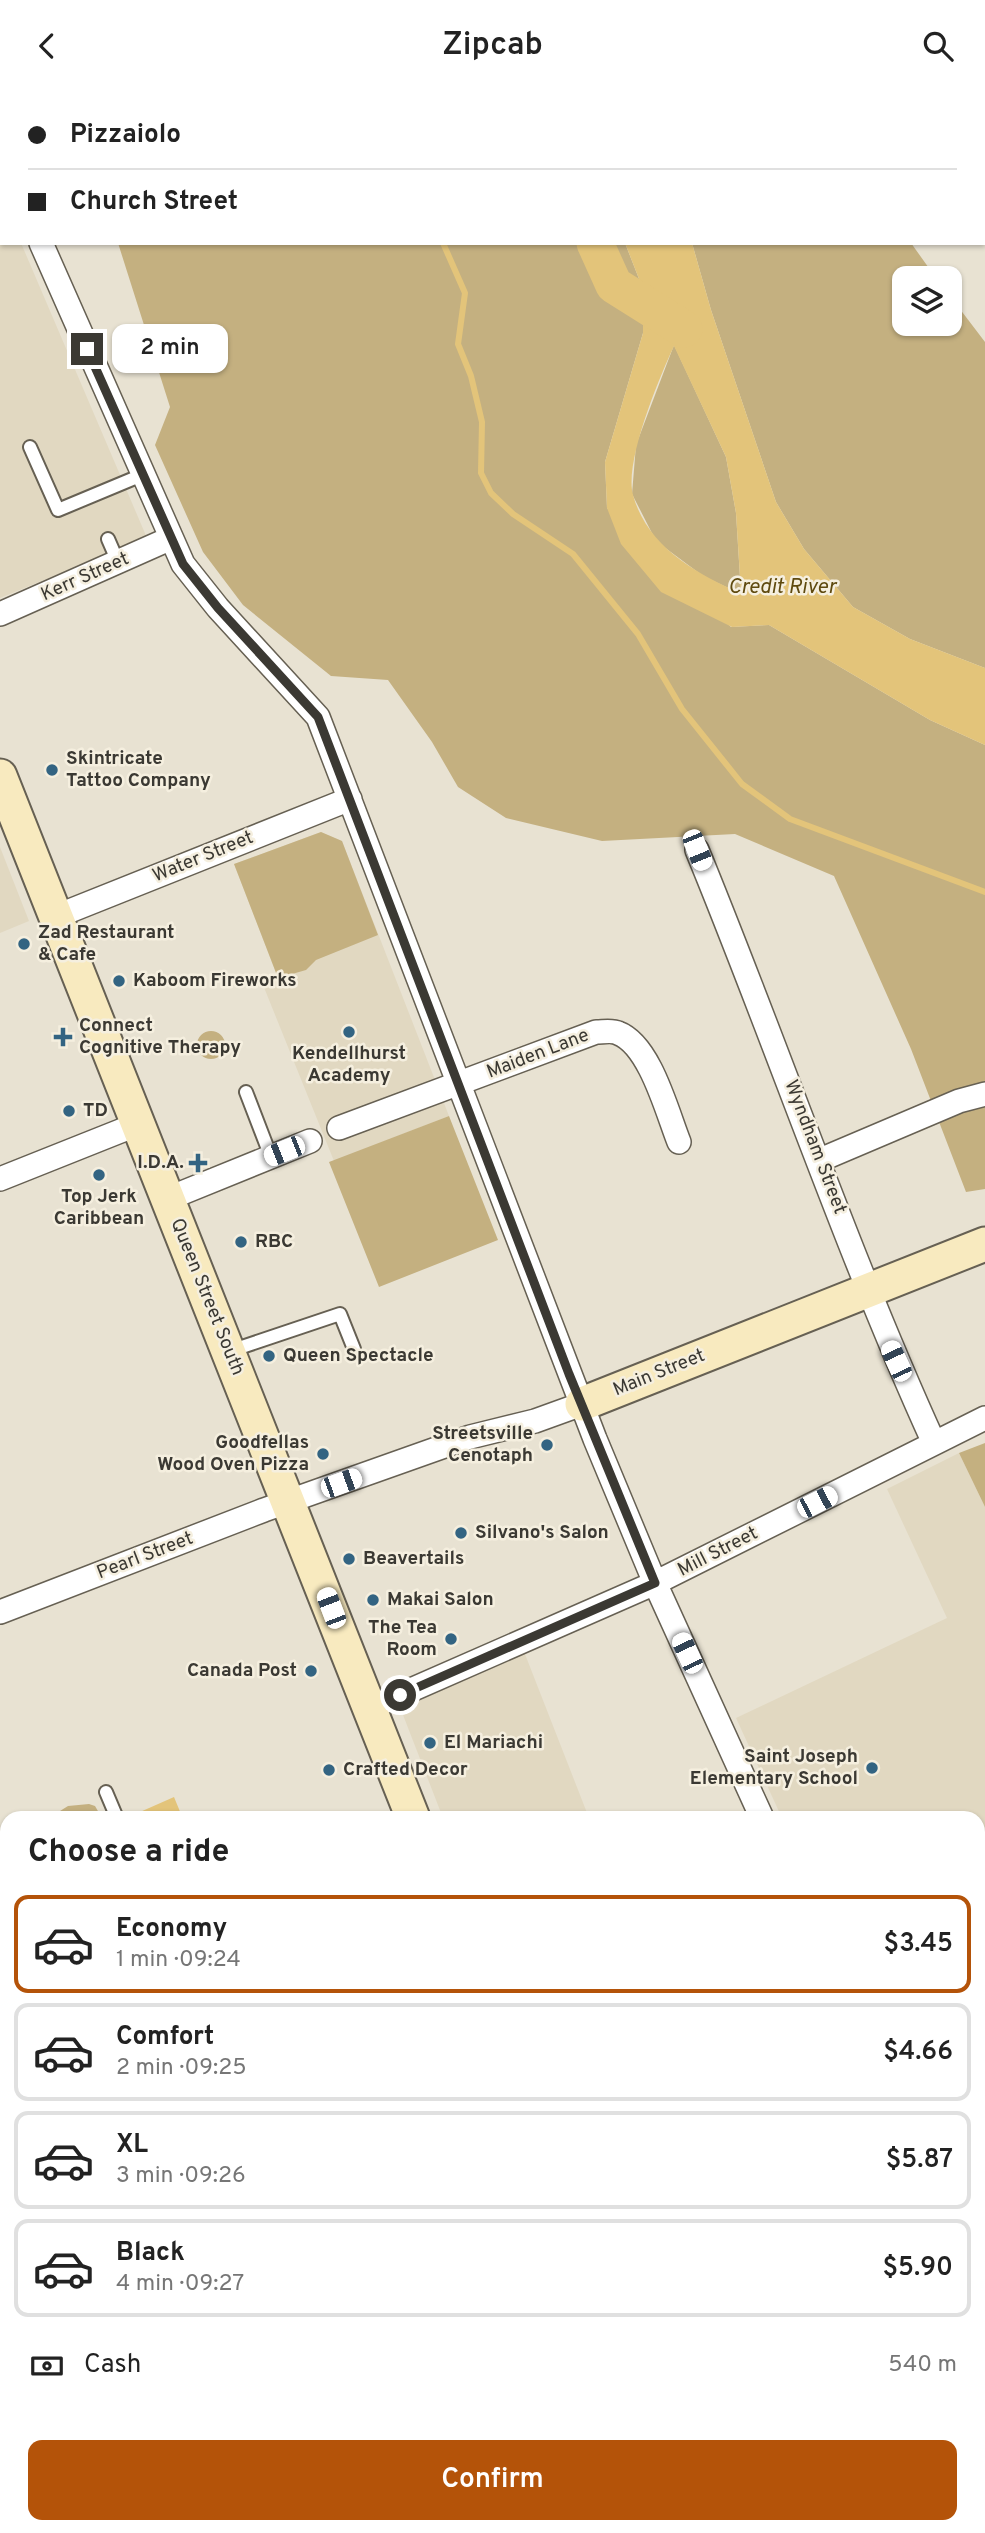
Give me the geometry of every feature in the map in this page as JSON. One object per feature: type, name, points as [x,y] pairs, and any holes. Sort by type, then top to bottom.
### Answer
[{"type":"main road","name":"Queen Street South","points":[[0,776],[410,1811]]},
{"type":"main road","name":"Main Street","points":[[582,1404],[985,1244]]},
{"type":"street","points":[[42,245],[169,539],[183,564],[203,591],[318,717],[582,1404],[655,1583],[759,1811]]},
{"type":"street","name":"Kerr Street","points":[[0,614],[169,539]]},
{"type":"street","name":"Water Street","points":[[57,916],[350,799]]},
{"type":"street","name":"Wyndham Street","points":[[697,850],[820,1160],[887,1340],[934,1443]]},
{"type":"street","name":"Maiden Lane","points":[[339,1128],[596,1032],[616,1031],[632,1042],[645,1058],[679,1142]]},
{"type":"street","points":[[820,1160],[959,1101],[985,1094]]},
{"type":"street","points":[[0,1179],[138,1124]]},
{"type":"street","points":[[167,1199],[310,1141]]},
{"type":"street","name":"Main Street","points":[[289,1501],[470,1437],[535,1421],[582,1404]]},
{"type":"street","name":"Mill Street","points":[[370,1708],[655,1583],[985,1418]]},
{"type":"street","name":"Pearl Street","points":[[0,1612],[289,1501]]},
{"type":"lane","points":[[30,447],[58,510],[142,475]]},
{"type":"lane","points":[[108,539],[118,562]]},
{"type":"lane","points":[[246,1092],[271,1157]]},
{"type":"lane","points":[[229,1351],[340,1314],[354,1349]]},
{"type":"lane","points":[[106,1792],[114,1811]]},
{"type":"shaded area","points":[[0,245],[22,245],[147,538],[0,598]]},
{"type":"shaded area","points":[[119,245],[626,245],[643,289],[643,333],[605,462],[607,508],[731,627],[769,625],[930,720],[985,745],[985,1189],[966,1192],[911,1049],[834,876],[735,834],[602,841],[506,818],[458,787],[432,742],[388,680],[331,676],[243,605],[203,552],[155,445],[170,407]]},
{"type":"shaded area","points":[[693,245],[912,245],[927,266],[892,266],[892,336],[962,336],[962,312],[985,342],[985,668],[910,639],[853,607],[804,549],[776,502],[711,310]]},
{"type":"shaded area","points":[[674,345],[726,457],[736,513],[741,594],[703,576],[656,541],[632,494],[636,445]]},
{"type":"shaded area","name":"Kendellhurst Academy","points":[[321,832],[342,841],[449,1116],[334,1161],[263,985],[278,978],[234,864]]},
{"type":"shaded area","points":[[321,832],[342,841],[378,935],[316,960],[306,970],[278,978],[234,864]]},
{"type":"shaded area","points":[[0,847],[29,921],[0,933]]},
{"type":"shaded area","points":[[211,1031],[221,1035],[225,1045],[221,1055],[211,1059],[201,1055],[197,1045],[201,1035]]},
{"type":"shaded area","points":[[449,1116],[498,1240],[379,1287],[329,1162]]},
{"type":"shaded area","points":[[985,1443],[985,1507],[959,1453]]},
{"type":"shaded area","name":"Saint Joseph Elementary School","points":[[959,1453],[985,1507],[985,1811],[779,1811],[736,1718],[947,1618],[887,1489]]},
{"type":"shaded area","points":[[523,1649],[586,1811],[440,1811],[398,1702]]},
{"type":"shaded area","points":[[89,1804],[95,1806],[98,1811],[60,1811],[68,1806]]},
{"type":"water","name":"Credit River","points":[[626,245],[693,245],[711,310],[776,502],[804,549],[853,607],[910,639],[985,668],[985,745],[930,720],[769,625],[732,627],[661,592],[621,544],[607,508],[605,462],[643,333],[643,289]],"holes":[[[674,346],[726,457],[736,513],[741,593],[707,577],[675,556],[649,529],[633,495],[633,462],[638,442]]]},
{"type":"water","points":[[174,1797],[180,1811],[142,1811]]},
{"type":"waterway","points":[[444,245],[465,293],[458,344],[471,376],[482,422],[481,473],[491,493],[513,514],[573,554],[638,634],[682,709],[742,784],[790,819],[985,892]]},
{"type":"waterway","name":"Credit River","points":[[596,245],[614,285],[684,329]]},
{"type":"place","name":"Skintricate Tattoo Company","points":[[52,770]]},
{"type":"place","name":"Zad Restaurant & Cafe","points":[[24,944]]},
{"type":"place","name":"Kaboom Fireworks","points":[[119,981]]},
{"type":"place","name":"Kendellhurst Academy","points":[[349,1032]]},
{"type":"place","name":"Connect Cognitive Therapy","points":[[63,1037]]},
{"type":"place","name":"TD","points":[[69,1111]]},
{"type":"place","name":"I.D.A.","points":[[198,1163]]},
{"type":"place","name":"Top Jerk Caribbean","points":[[99,1175]]},
{"type":"place","name":"RBC","points":[[241,1242]]},
{"type":"place","name":"Queen Spectacle","points":[[269,1356]]},
{"type":"place","name":"Streetsville Cenotaph","points":[[547,1445]]},
{"type":"place","name":"Goodfellas Wood Oven Pizza","points":[[323,1454]]},
{"type":"place","name":"Silvano's Salon","points":[[461,1533]]},
{"type":"place","name":"Beavertails","points":[[349,1559]]},
{"type":"place","name":"Makai Salon","points":[[373,1600]]},
{"type":"place","name":"The Tea Room","points":[[451,1639]]},
{"type":"place","name":"Canada Post","points":[[311,1671]]},
{"type":"place","name":"El Mariachi","points":[[430,1743]]},
{"type":"place","name":"Saint Joseph Elementary School","points":[[872,1768]]},
{"type":"place","name":"Crafted Decor","points":[[329,1770]]},
{"type":"route","points":[[87,349],[169,539],[183,564],[218,608],[318,717],[569,1374],[655,1583],[400,1695]]}]
